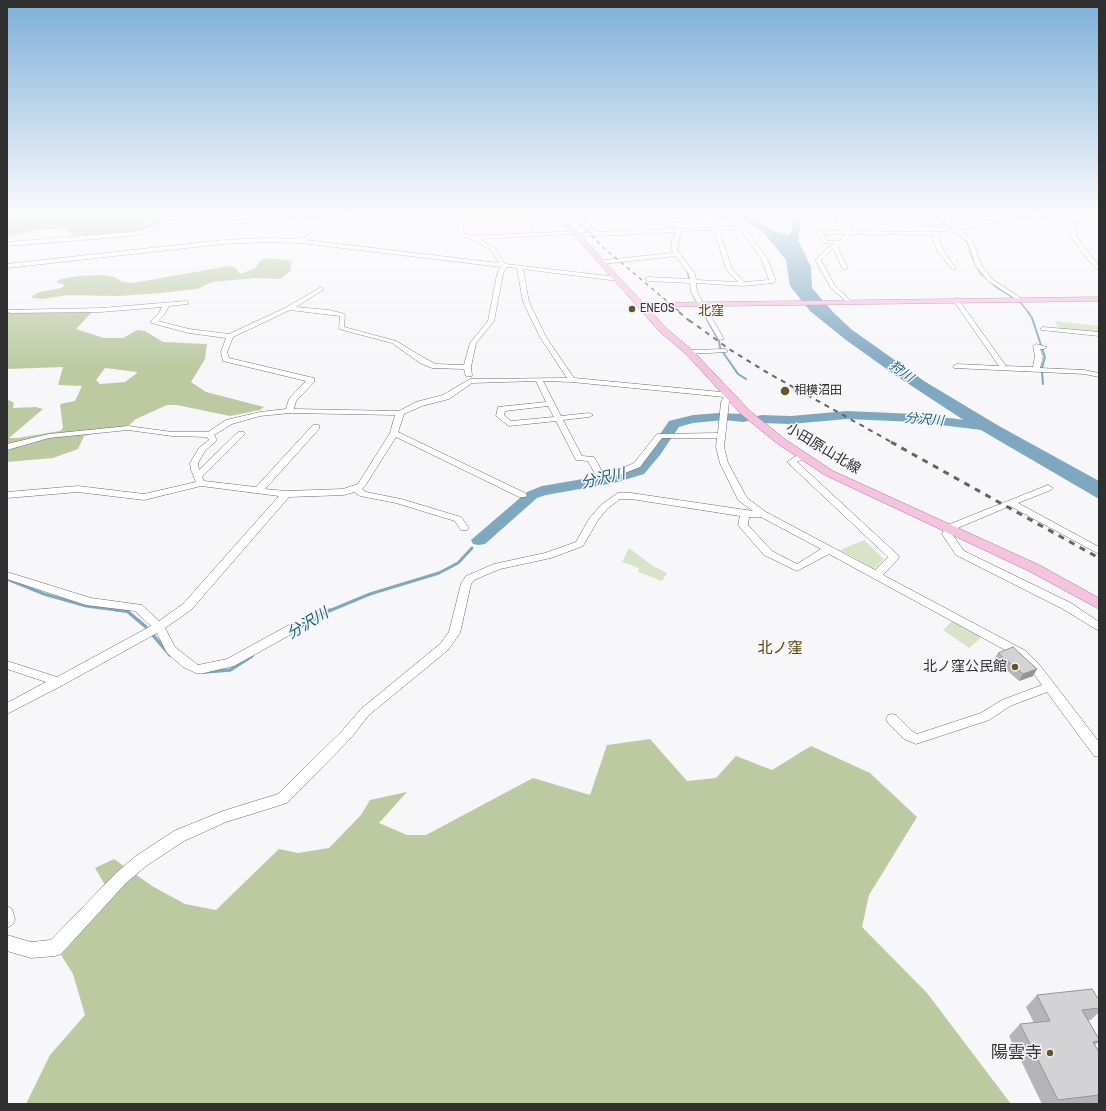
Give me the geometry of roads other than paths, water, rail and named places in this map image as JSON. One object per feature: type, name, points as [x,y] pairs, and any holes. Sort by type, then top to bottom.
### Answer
[{"type":"main road","name":"小田原山北線","points":[[606,265],[663,330],[689,352],[746,413],[802,456],[836,476],[1034,568],[1099,604]]},
{"type":"main road","points":[[640,305],[848,301],[1099,299]]},
{"type":"street","points":[[7,266],[17,265]]},
{"type":"street","points":[[494,265],[618,279]]},
{"type":"street","points":[[685,265],[692,274],[694,292],[721,339]]},
{"type":"street","points":[[728,265],[743,284]]},
{"type":"street","points":[[648,279],[743,284],[773,281],[767,265]]},
{"type":"street","points":[[821,265],[834,287],[848,301]]},
{"type":"street","points":[[979,265],[990,280],[1019,300]]},
{"type":"street","points":[[470,381],[467,368],[473,343],[491,321],[504,266]]},
{"type":"street","points":[[520,268],[526,302],[543,337],[572,380]]},
{"type":"street","points":[[166,305],[162,314],[153,322],[189,331],[230,336],[289,308],[321,289]]},
{"type":"street","points":[[956,300],[1003,367]]},
{"type":"street","points":[[10,311],[101,310],[186,303]]},
{"type":"street","points":[[289,308],[341,314],[343,315],[341,328],[394,342],[413,356],[435,366],[467,368]]},
{"type":"street","points":[[1043,329],[1099,334]]},
{"type":"street","points":[[230,336],[224,352],[226,359],[310,380],[292,401],[290,411]]},
{"type":"street","points":[[1036,369],[1039,356],[1036,346],[1041,347]]},
{"type":"street","points":[[689,352],[725,351]]},
{"type":"street","points":[[956,366],[1003,367],[1084,372],[1099,375]]},
{"type":"street","points":[[538,379],[579,458],[591,459],[600,474],[620,472],[637,465],[660,436],[720,435]]},
{"type":"street","points":[[7,447],[49,436],[81,434],[128,428],[172,434],[210,434],[229,422],[260,414],[290,411],[400,413],[419,404],[446,397],[470,381],[538,379],[572,380],[729,395],[725,402],[720,435],[720,447],[724,463],[743,500],[763,514],[1022,654],[1035,666],[1049,687],[1099,752]]},
{"type":"street","points":[[550,404],[501,409],[500,416],[509,424],[590,415]]},
{"type":"street","points":[[7,495],[78,489],[144,497],[199,480],[258,491],[286,494],[338,493],[356,489],[361,486],[394,433],[400,413]]},
{"type":"street","points":[[258,491],[316,428]]},
{"type":"street","points":[[394,433],[522,495]]},
{"type":"street","points":[[199,480],[194,470],[194,463],[202,450],[213,440],[210,434]]},
{"type":"street","points":[[199,480],[241,434]]},
{"type":"street","points":[[802,456],[791,462],[894,557],[877,575]]},
{"type":"street","points":[[1048,488],[948,528],[947,534],[949,540],[960,553],[1066,606],[1099,627]]},
{"type":"street","points":[[356,489],[363,494],[398,501],[458,519],[464,528]]},
{"type":"street","points":[[7,709],[159,628],[187,607],[286,494]]},
{"type":"street","points":[[7,943],[31,950],[54,948],[121,878],[141,861],[179,836],[224,817],[282,799],[346,735],[365,712],[444,647],[454,632],[466,584],[470,578],[477,574],[498,566],[547,556],[580,544],[594,519],[604,507],[618,496],[631,496],[745,514],[763,514]]},
{"type":"street","points":[[1011,503],[1099,551]]},
{"type":"street","points":[[745,514],[743,525],[756,541],[768,552],[797,568],[829,549]]},
{"type":"street","points":[[7,575],[90,602],[138,608],[159,628],[171,650],[187,664],[196,669],[204,669],[230,663],[293,628]]},
{"type":"street","points":[[7,665],[59,682]]},
{"type":"street","points":[[892,720],[908,735],[916,739],[985,717],[1006,703],[1049,687]]},
{"type":"street","points":[[7,914],[7,920]]},
{"type":"water","name":"狩川","points":[[787,265],[810,265],[812,288],[833,312],[851,329],[924,381],[999,426],[1099,481],[1099,499],[962,419],[895,375],[846,340],[810,311],[790,286]]},
{"type":"waterway","points":[[976,265],[981,274],[996,287],[1012,297]]},
{"type":"waterway","points":[[687,271],[690,282]]},
{"type":"waterway","points":[[694,297],[703,313]]},
{"type":"waterway","points":[[1020,302],[1029,313]]},
{"type":"waterway","points":[[703,312],[719,341],[720,348],[738,374],[746,379]]},
{"type":"waterway","points":[[1028,312],[1032,318],[1045,357],[1042,368]]},
{"type":"waterway","points":[[1042,372],[1043,384]]},
{"type":"waterway","name":"分沢川","points":[[762,419],[791,420],[847,415],[916,418],[990,427]]},
{"type":"waterway","name":"分沢川","points":[[479,540],[532,495],[542,491],[614,478],[639,471],[655,452],[674,424],[693,419],[719,417]]},
{"type":"waterway","name":"分沢川","points":[[729,417],[743,418]]},
{"type":"waterway","name":"分沢川","points":[[329,611],[370,594],[439,573],[458,563],[472,548]]},
{"type":"waterway","name":"分沢川","points":[[7,579],[44,594],[86,606],[120,610]]},
{"type":"waterway","name":"分沢川","points":[[116,610],[120,610]]},
{"type":"waterway","name":"分沢川","points":[[120,610],[127,611],[146,627]]},
{"type":"waterway","name":"分沢川","points":[[120,610],[125,611]]},
{"type":"waterway","name":"分沢川","points":[[296,629],[330,610]]},
{"type":"waterway","name":"分沢川","points":[[153,635],[170,655]]},
{"type":"waterway","name":"分沢川","points":[[204,672],[230,670],[252,656]]},
{"type":"railway","points":[[624,265],[681,313]]},
{"type":"railway","points":[[679,312],[693,324]]},
{"type":"railway","points":[[689,320],[729,349],[768,373],[893,443]]},
{"type":"railway","points":[[891,442],[1099,558]]},
{"type":"place","name":"ENEOS","points":[[632,309]]},
{"type":"place","name":"相模沼田","points":[[785,391]]},
{"type":"place","name":"北ノ窪公民館","points":[[1015,667]]},
{"type":"place","name":"陽雲寺","points":[[1050,1053]]},
{"type":"district","name":"北窪","points":[[711,312]]},
{"type":"district","name":"北ノ窪","points":[[780,649]]}]
